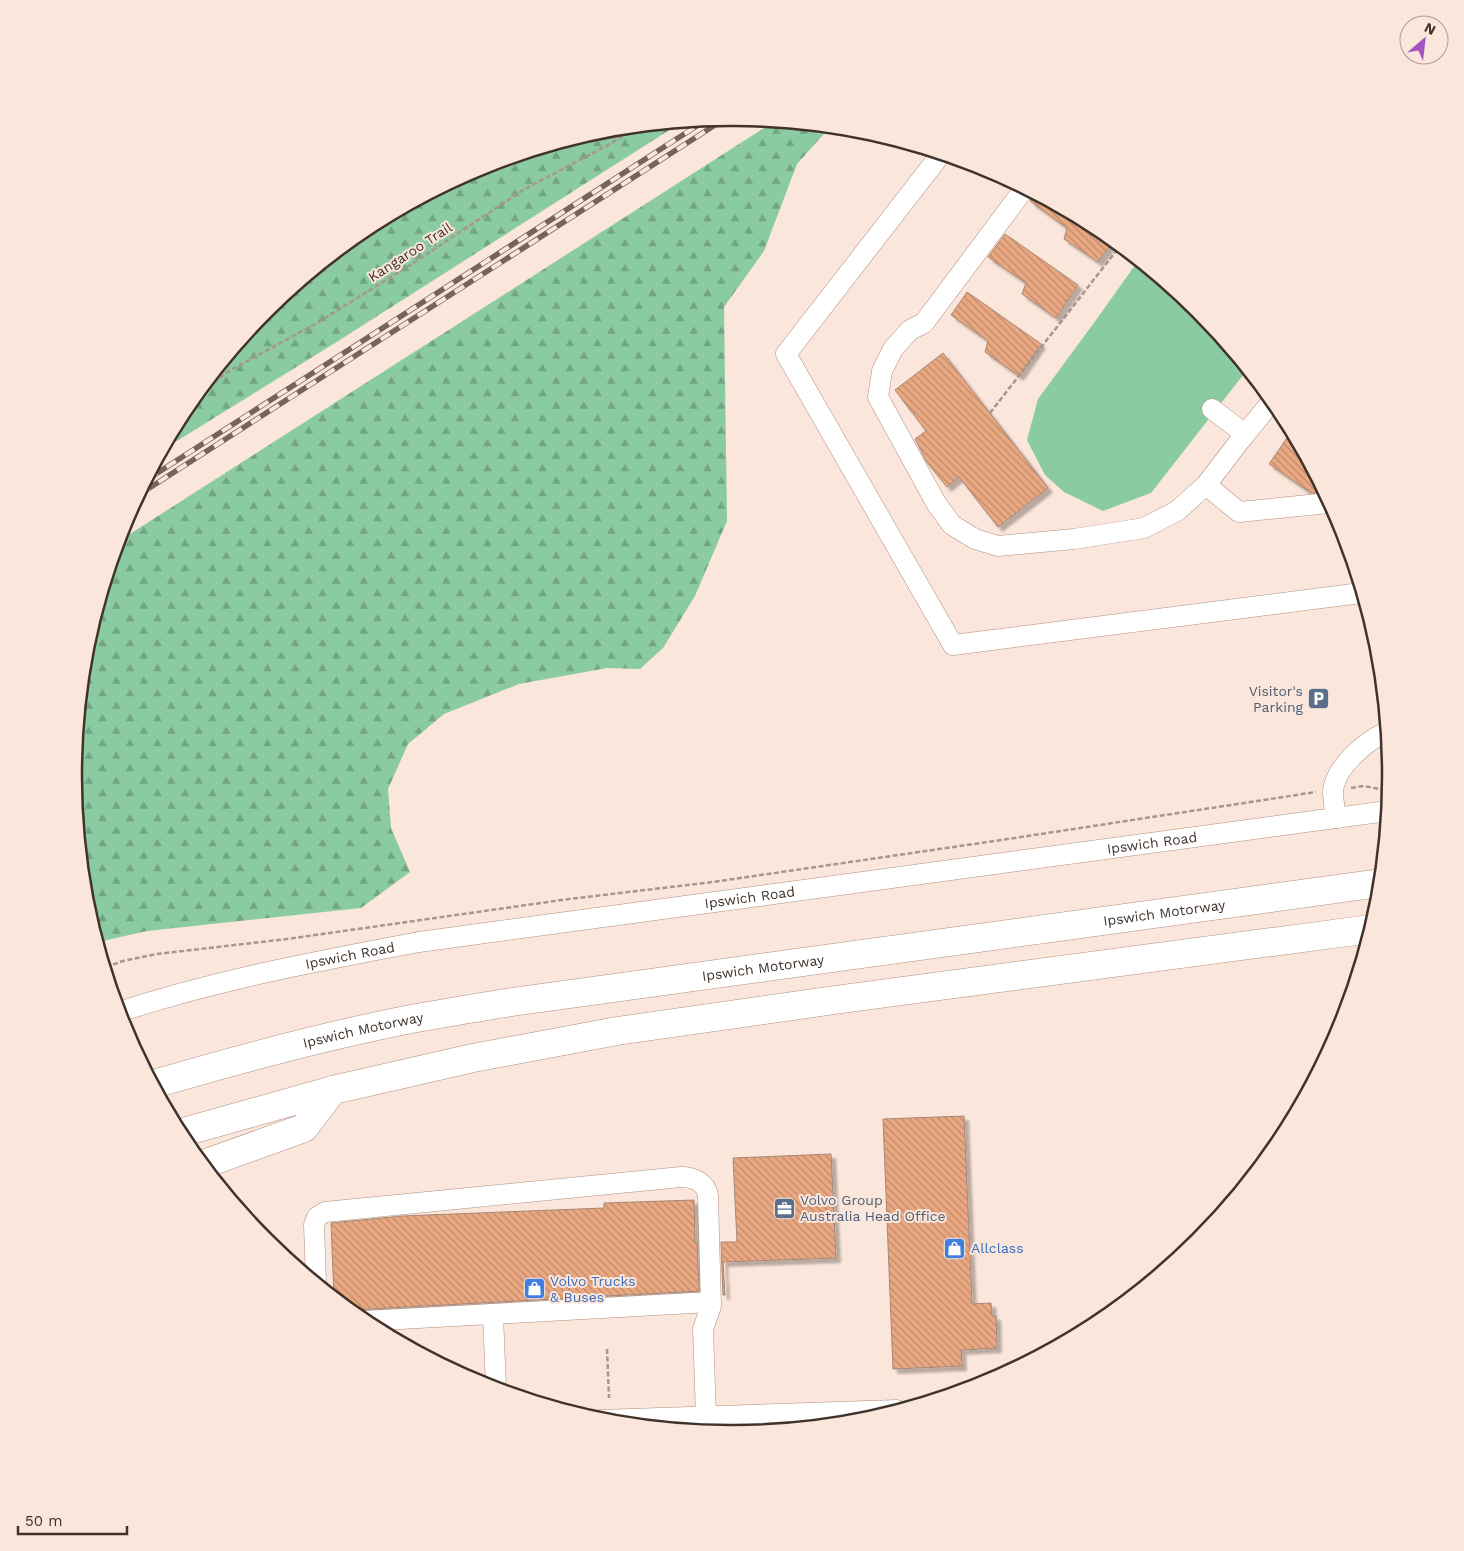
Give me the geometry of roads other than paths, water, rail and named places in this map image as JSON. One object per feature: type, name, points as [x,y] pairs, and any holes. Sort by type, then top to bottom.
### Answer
[{"type":"highway","name":"Ipswich Motorway","points":[[160,1082],[322,1039],[410,1019],[512,1002],[1372,884]]},
{"type":"highway","points":[[189,1131],[333,1090],[473,1058],[617,1031],[1363,929]]},
{"type":"highway","points":[[210,1162],[304,1128],[333,1090]]},
{"type":"street","points":[[937,159],[786,354],[954,644],[1355,594]]},
{"type":"street","points":[[1020,194],[924,323],[910,330],[893,349],[882,371],[878,398],[936,503],[952,525],[975,539],[998,546],[1074,539],[1144,528],[1177,512],[1206,485],[1267,408]]},
{"type":"street","points":[[1212,409],[1245,434],[1243,437]]},
{"type":"street","points":[[1206,485],[1239,512],[1322,504]]},
{"type":"street","points":[[1336,818],[1333,790],[1338,777],[1360,748],[1380,736]]},
{"type":"street","name":"Ipswich Road","points":[[127,1010],[276,971],[418,942],[1380,812]]},
{"type":"street","points":[[316,1274],[314,1227],[316,1219],[325,1212],[688,1177],[703,1185],[707,1193],[711,1302],[703,1329],[706,1417]]},
{"type":"street","points":[[378,1320],[711,1302]]},
{"type":"street","points":[[493,1314],[496,1381]]},
{"type":"street","points":[[646,1419],[843,1415]]},
{"type":"railway","points":[[149,488],[713,126]]},
{"type":"railway","points":[[158,473],[695,127]]},
{"type":"place","name":"Visitor's Parking","points":[[1319,699]]},
{"type":"place","name":"Volvo Group Australia Head Office","points":[[784,1208]]},
{"type":"place","name":"Allclass","points":[[955,1248]]},
{"type":"place","name":"Volvo Trucks & Buses","points":[[534,1289]]}]
